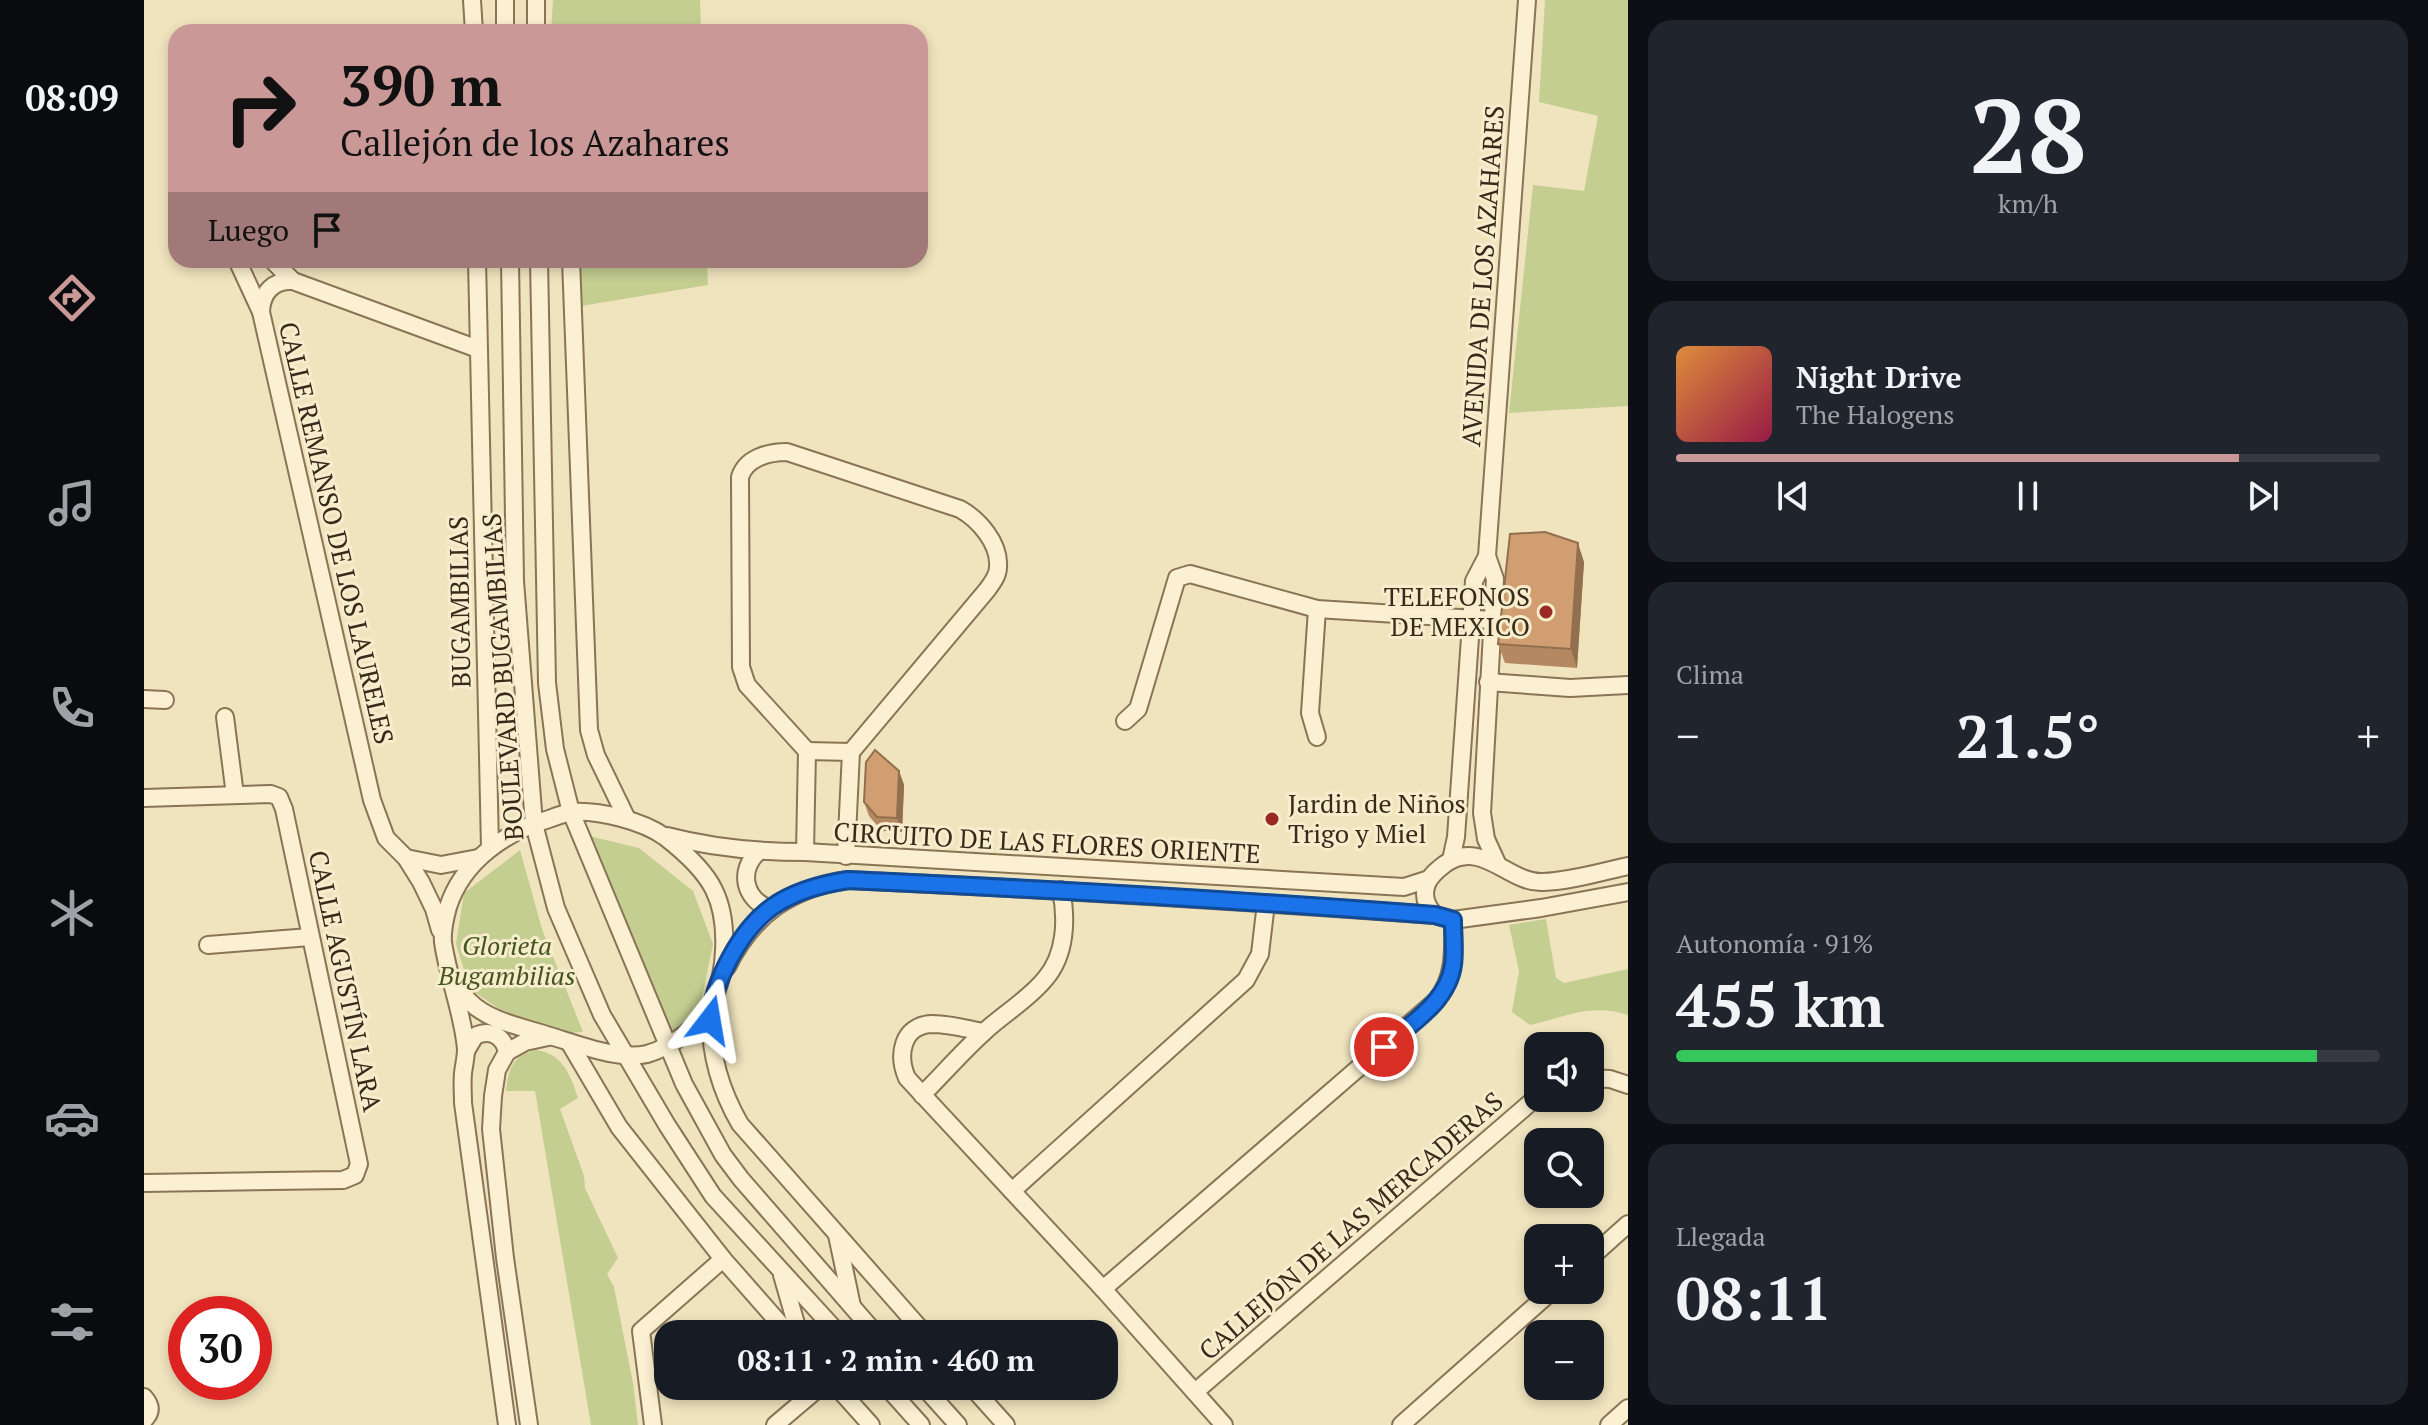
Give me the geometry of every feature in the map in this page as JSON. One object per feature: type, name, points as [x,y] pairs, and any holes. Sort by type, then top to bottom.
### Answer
[{"type":"street","points":[[472,0],[474,24]]},
{"type":"street","points":[[504,24],[505,0]]},
{"type":"street","points":[[536,0],[536,24]]},
{"type":"street","name":"AVENIDA DE LOS AZAHARES","points":[[1497,863],[1486,839],[1482,813],[1495,579],[1487,556],[1527,0]]},
{"type":"street","points":[[241,268],[261,312]]},
{"type":"street","points":[[280,268],[293,281]]},
{"type":"street","name":"BUGAMBILIAS","points":[[477,268],[484,853]]},
{"type":"street","name":"BOULEVARD BUGAMBILIAS","points":[[510,268],[515,581],[534,824],[556,908],[602,1015],[713,1196],[826,1320]]},
{"type":"street","name":"BOULEVARD BUGAMBILIAS","points":[[539,268],[547,683],[555,749],[571,812],[684,1084],[723,1155],[864,1320]]},
{"type":"street","points":[[571,268],[589,730],[596,755],[627,819]]},
{"type":"street","name":"CALLE REMANSO DE LOS LAURELES","points":[[478,349],[293,281],[280,282],[264,296],[261,312],[372,800],[386,838],[406,858],[428,894],[443,939],[466,1051],[463,1103],[507,1425]]},
{"type":"street","points":[[805,852],[807,751],[747,685],[740,655],[740,477],[748,463],[776,452],[787,452],[960,509],[975,517],[996,552],[999,565],[987,590],[851,752],[846,856]]},
{"type":"street","name":"AVENIDA DE LOS AZAHARES","points":[[1451,860],[1456,837],[1474,581],[1487,556]]},
{"type":"street","points":[[1125,721],[1138,709],[1180,576],[1190,574],[1317,609],[1492,620]]},
{"type":"street","points":[[1317,609],[1310,713],[1317,737]]},
{"type":"street","points":[[1488,682],[1570,688],[1628,685]]},
{"type":"street","points":[[144,699],[165,700]]},
{"type":"street","points":[[144,798],[235,795],[225,717]]},
{"type":"street","points":[[807,751],[851,752]]},
{"type":"street","name":"CALLE AGUSTÍN LARA","points":[[144,1183],[343,1180],[355,1175],[359,1164],[284,809],[279,797],[271,794],[235,795]]},
{"type":"street","points":[[406,858],[441,865],[484,853],[534,824],[571,812],[627,819],[662,835],[691,859],[715,891],[723,920],[725,949],[711,1003],[692,1026],[670,1045],[646,1054],[626,1056],[499,1020],[471,1003],[451,978]]},
{"type":"street","name":"CIRCUITO DE LAS FLORES ORIENTE","points":[[662,835],[706,846],[758,852],[805,852],[1404,887],[1429,879]]},
{"type":"street","points":[[758,852],[749,863],[746,884],[752,897],[770,909]]},
{"type":"street","points":[[443,939],[451,899],[461,879],[484,853]]},
{"type":"street","points":[[1628,866],[1545,882],[1529,882],[1497,863],[1470,856],[1451,860],[1429,879],[1425,897],[1435,915],[1453,920],[1628,892]]},
{"type":"street","points":[[1513,911],[1521,904],[1525,893],[1518,876]]},
{"type":"street","name":"CIRCUITO DE LAS FLORES ORIENTE","points":[[717,986],[739,942],[770,909],[789,897],[848,880],[1061,890],[1435,915]]},
{"type":"street","points":[[922,1095],[984,1032],[1045,980],[1053,967],[1064,927],[1061,890]]},
{"type":"street","points":[[1012,1191],[1246,980],[1260,954],[1266,903]]},
{"type":"street","points":[[1103,1289],[1437,1000],[1451,974],[1453,920]]},
{"type":"street","points":[[208,945],[310,937]]},
{"type":"street","points":[[711,1003],[712,1054],[716,1071],[740,1124],[913,1320]]},
{"type":"street","points":[[984,1032],[927,1025],[913,1031],[907,1036],[901,1052],[904,1071],[911,1084],[1103,1289],[1224,1425]]},
{"type":"street","points":[[466,1051],[475,1036],[486,1033],[503,1040],[507,1052]]},
{"type":"street","points":[[529,1425],[505,1258],[491,1129],[497,1070],[507,1052],[525,1042],[552,1036]]},
{"type":"street","points":[[569,1042],[619,1127],[723,1259],[777,1320]]},
{"type":"street","points":[[1604,1079],[1628,1085]]},
{"type":"street","name":"CALLEJÓN DE LAS MERCADERAS","points":[[1195,1392],[1524,1108]]},
{"type":"street","points":[[1604,1245],[1628,1224]]},
{"type":"street","points":[[836,1234],[853,1308]]},
{"type":"street","points":[[483,1261],[505,1258]]},
{"type":"street","points":[[653,1425],[641,1331],[723,1259]]},
{"type":"street","points":[[780,1269],[795,1320]]},
{"type":"street","points":[[1401,1425],[1537,1304]]},
{"type":"street","points":[[144,1397],[150,1404],[150,1411],[144,1420]]},
{"type":"street","points":[[775,1425],[804,1400]]},
{"type":"street","points":[[849,1400],[871,1425]]},
{"type":"street","points":[[899,1400],[921,1425]]},
{"type":"street","points":[[936,1400],[958,1425]]},
{"type":"street","points":[[984,1400],[1006,1425]]},
{"type":"street","points":[[1609,1425],[1628,1408]]},
{"type":"green space","points":[[553,0],[700,0],[701,24],[552,24]]},
{"type":"green space","points":[[1545,0],[1628,0],[1628,406],[1509,413],[1533,185],[1584,191],[1598,116],[1539,102]]},
{"type":"green space","points":[[578,268],[707,268],[708,285],[581,306]]},
{"type":"green space","name":"Glorieta Bugambilias","points":[[589,836],[639,848],[693,891],[713,944],[700,1007],[672,1034]]},
{"type":"green space","name":"Glorieta Bugambilias","points":[[520,850],[542,929],[583,1032],[567,1033],[502,1011],[470,989],[456,944],[464,893]]},
{"type":"green space","points":[[1546,919],[1556,978],[1564,983],[1628,969],[1628,1015],[1590,1011],[1530,1025],[1512,1012],[1519,971],[1509,925]]},
{"type":"green space","points":[[536,1050],[552,1055],[563,1065],[578,1098],[560,1109],[584,1176],[585,1188],[618,1258],[607,1274],[614,1287],[638,1425],[591,1425],[535,1091],[506,1091],[513,1064],[522,1055]]},
{"type":"building","name":"TELEFONOS DE MEXICO","points":[[1545,532],[1578,543],[1571,649],[1498,644],[1510,534]]},
{"type":"building","points":[[875,750],[899,771],[897,818],[877,817],[864,802],[866,762]]},
{"type":"place","name":"TELEFONOS DE MEXICO","points":[[1546,612]]},
{"type":"place","name":"Jardin de Niños Trigo y Miel","points":[[1272,819]]},
{"type":"route","points":[[710,1020],[711,1003],[717,986],[739,942],[770,909],[789,897],[848,880],[1266,903],[1435,915],[1453,920],[1453,963],[1447,985],[1431,1006],[1384,1047]]}]
